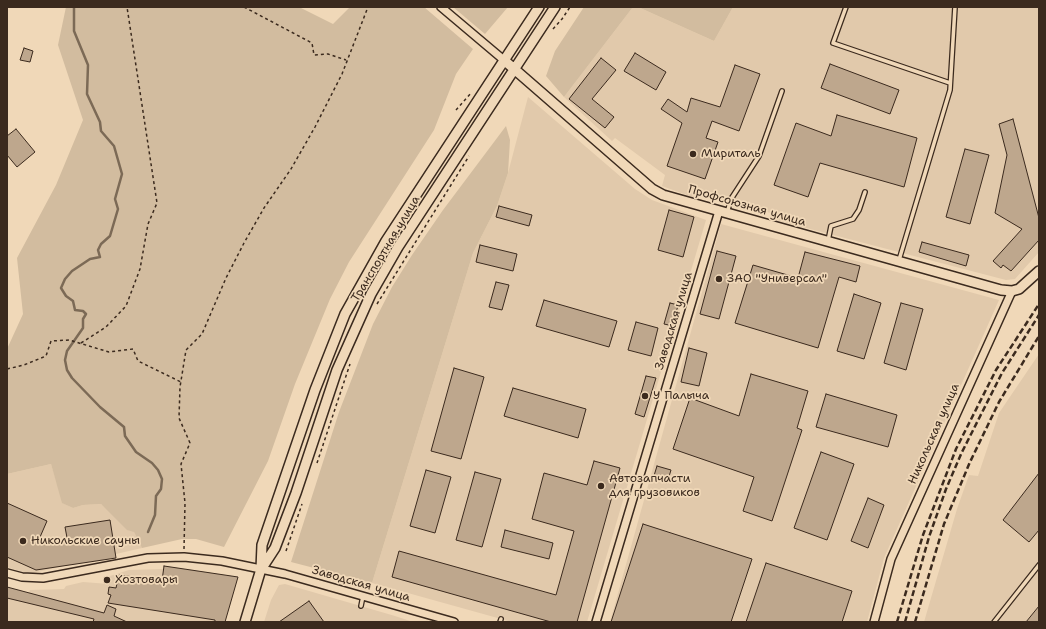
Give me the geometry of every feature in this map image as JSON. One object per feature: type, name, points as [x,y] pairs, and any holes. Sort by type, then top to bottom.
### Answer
[{"type":"street","points":[[441,7],[505,61]]},
{"type":"street","name":"Транспортная улица","points":[[245,622],[261,569],[262,544],[322,371],[345,314],[386,241],[539,7]]},
{"type":"street","name":"Транспортная улица","points":[[261,569],[275,548],[296,493],[337,370],[371,294],[398,247],[555,7]]},
{"type":"street","name":"Профсоюзная улица","points":[[505,61],[652,189],[663,195],[1001,290],[1012,291]]},
{"type":"street","name":"Заводская улица","points":[[596,622],[723,212]]},
{"type":"street","points":[[1012,291],[1025,286],[1039,271]]},
{"type":"street","name":"Никольская улица","points":[[874,622],[890,559],[1012,291]]},
{"type":"street","name":"Заводская улица","points":[[7,573],[22,577],[43,578],[148,558],[184,557],[222,561],[261,569],[454,622]]},
{"type":"lane","points":[[846,7],[833,44],[950,83]]},
{"type":"lane","points":[[898,261],[950,90],[955,7]]},
{"type":"lane","points":[[723,212],[759,156],[782,91]]},
{"type":"lane","points":[[828,241],[831,226],[853,219],[859,210],[865,192]]},
{"type":"lane","points":[[994,622],[1039,565]]},
{"type":"lane","points":[[361,606],[363,596]]},
{"type":"path","points":[[81,343],[106,326],[126,306],[140,269],[148,224],[157,203],[127,7]]},
{"type":"path","points":[[244,7],[312,43],[314,56],[328,54],[346,60]]},
{"type":"path","points":[[184,557],[185,503],[181,464],[190,444],[179,418],[181,382],[186,350],[202,334],[226,278],[244,243],[264,208],[315,128],[342,74],[346,60],[359,33],[368,7]]},
{"type":"path","points":[[551,30],[562,19],[570,7]]},
{"type":"path","points":[[377,304],[473,151]]},
{"type":"path","points":[[7,369],[24,365],[46,356],[51,342],[69,340],[109,352],[134,350],[138,361],[181,382]]},
{"type":"path","points":[[316,463],[352,358]]},
{"type":"path","points":[[286,551],[304,500]]},
{"type":"shaded area","points":[[66,7],[299,7],[333,24],[350,7],[424,7],[473,49],[456,74],[434,130],[349,262],[330,299],[295,384],[268,461],[224,547],[196,539],[182,539],[142,548],[134,532],[127,530],[101,504],[83,505],[73,508],[62,503],[51,464],[7,474],[7,349],[23,314],[17,258],[56,185],[83,120],[58,45]]},
{"type":"shaded area","points":[[453,7],[508,7],[485,34]]},
{"type":"shaded area","points":[[584,7],[633,7],[564,97],[546,76],[555,51]]},
{"type":"shaded area","points":[[633,7],[638,7],[714,41],[733,7],[1039,7],[1039,252],[1015,279],[1006,280],[772,219],[773,214],[701,189],[698,199],[662,186],[665,175],[615,138],[612,141],[564,97]]},
{"type":"shaded area","points":[[638,7],[733,7],[714,41]]},
{"type":"shaded area","points":[[528,97],[635,189],[652,200],[706,220],[587,622],[512,622],[372,583],[473,253],[497,206],[508,173]]},
{"type":"shaded area","points":[[506,126],[510,140],[508,173],[497,206],[473,253],[372,583],[291,562],[339,412],[373,324],[392,287],[412,255],[443,210]]},
{"type":"shaded area","points":[[721,224],[999,300],[884,558],[867,622],[610,622]]},
{"type":"shaded area","points":[[1039,354],[1039,622],[924,622],[957,509],[969,475],[978,476],[999,413]]},
{"type":"shaded area","points":[[51,464],[63,503],[73,508],[83,505],[101,504],[134,532],[142,548],[29,574],[7,567],[7,474]]},
{"type":"shaded area","points":[[164,566],[238,577],[225,622],[7,622],[7,587],[29,593],[30,590],[64,589],[66,586],[83,582],[109,584],[110,576],[129,570],[163,569]]},
{"type":"shaded area","points":[[285,584],[413,622],[264,622],[271,600],[279,585]]},
{"type":"building","points":[[24,48],[33,51],[30,62],[20,60]]},
{"type":"building","points":[[635,53],[666,72],[656,90],[624,71]]},
{"type":"building","points":[[601,58],[616,70],[592,99],[614,117],[605,128],[569,99]]},
{"type":"building","points":[[830,64],[899,90],[890,114],[821,88]]},
{"type":"building","points":[[735,65],[760,74],[739,131],[712,121],[706,138],[718,142],[705,179],[667,166],[682,123],[661,109],[668,99],[687,112],[691,98],[720,107]]},
{"type":"building","points":[[837,115],[917,138],[904,187],[820,163],[808,197],[774,185],[796,123],[831,136]]},
{"type":"building","points":[[1013,119],[1039,218],[1039,240],[1011,271],[1003,265],[1001,268],[993,261],[1022,229],[995,213],[1007,155],[999,124]]},
{"type":"building","points":[[16,129],[35,152],[17,167],[7,155],[7,136]]},
{"type":"building","points":[[965,149],[989,155],[970,224],[946,217]]},
{"type":"building","points":[[499,206],[532,215],[529,226],[496,217]]},
{"type":"building","points":[[669,210],[694,217],[683,257],[658,250]]},
{"type":"building","points":[[922,242],[969,255],[966,266],[919,252]]},
{"type":"building","points":[[480,245],[517,254],[513,271],[476,262]]},
{"type":"building","points":[[717,251],[736,256],[719,319],[700,314]]},
{"type":"building","points":[[805,252],[860,266],[856,282],[839,277],[818,348],[735,323],[753,265],[798,278]]},
{"type":"building","points":[[496,282],[509,285],[502,310],[489,307]]},
{"type":"building","points":[[854,294],[881,303],[864,359],[837,351]]},
{"type":"building","points":[[544,300],[617,321],[609,347],[536,326]]},
{"type":"building","points":[[670,303],[678,305],[673,326],[664,324]]},
{"type":"building","points":[[901,303],[923,309],[906,370],[884,363]]},
{"type":"building","points":[[636,322],[658,328],[651,356],[628,350]]},
{"type":"building","points":[[689,348],[707,353],[699,386],[681,382]]},
{"type":"building","points":[[454,368],[484,377],[461,459],[431,451]]},
{"type":"building","points":[[751,374],[808,391],[797,428],[802,430],[772,521],[743,511],[754,477],[673,449],[690,398],[739,416]]},
{"type":"building","points":[[646,376],[656,378],[644,417],[635,414]]},
{"type":"building","points":[[513,388],[586,409],[578,438],[504,416]]},
{"type":"building","points":[[826,394],[897,415],[888,447],[816,427]]},
{"type":"building","points":[[821,452],[854,464],[827,540],[794,528]]},
{"type":"building","points":[[594,461],[620,468],[577,622],[551,622],[392,577],[399,551],[556,595],[574,531],[532,519],[544,473],[587,485]]},
{"type":"building","points":[[657,466],[671,470],[667,483],[653,479]]},
{"type":"building","points":[[426,470],[451,477],[435,533],[410,526]]},
{"type":"building","points":[[475,472],[501,479],[482,547],[456,540]]},
{"type":"building","points":[[1039,473],[1039,530],[1029,542],[1003,520]]},
{"type":"building","points":[[868,498],[884,505],[868,548],[851,541]]},
{"type":"building","points":[[7,503],[47,521],[37,544],[68,543],[65,527],[110,520],[116,558],[36,570],[7,557]]},
{"type":"building","points":[[643,524],[752,559],[731,622],[611,622]]},
{"type":"building","points":[[505,530],[553,543],[549,559],[501,547]]},
{"type":"building","points":[[766,563],[852,591],[842,622],[746,622]]},
{"type":"building","points":[[164,566],[238,577],[225,622],[215,622],[215,620],[108,603],[111,595],[108,594],[109,587],[116,588],[119,575],[162,581]]},
{"type":"building","points":[[7,587],[104,613],[107,605],[116,609],[114,616],[127,622],[93,622],[94,619],[7,598]]},
{"type":"building","points":[[309,601],[324,622],[279,622]]},
{"type":"building","points":[[1039,606],[1039,622],[1026,622]]},
{"type":"waterway","points":[[74,7],[74,31],[88,65],[87,94],[100,122],[101,131],[114,146],[122,174],[115,199],[118,209],[110,236],[101,244],[98,250],[100,257],[90,259],[72,271],[65,279],[61,288],[66,296],[73,301],[75,310],[83,311],[86,314],[83,319],[83,328],[67,351],[65,360],[67,370],[72,378],[100,407],[124,427],[125,436],[136,452],[152,463],[158,470],[162,479],[161,489],[156,496],[155,515],[148,532]]},
{"type":"railway","points":[[897,622],[923,535],[956,449],[996,370],[1039,304]]},
{"type":"railway","points":[[905,622],[929,537],[946,489],[962,452],[1002,373],[1039,315]]},
{"type":"railway","points":[[915,622],[944,524],[970,462],[999,402],[1039,336]]},
{"type":"place","name":"Мириталь","points":[[693,154]]},
{"type":"place","name":"ЗАО \"Универсал\"","points":[[719,279]]},
{"type":"place","name":"У Палыча","points":[[645,396]]},
{"type":"place","name":"Автозапчасти для грузовиков","points":[[601,486]]},
{"type":"place","name":"Никольские сауны","points":[[23,541]]},
{"type":"place","name":"Хозтовары","points":[[107,580]]}]
